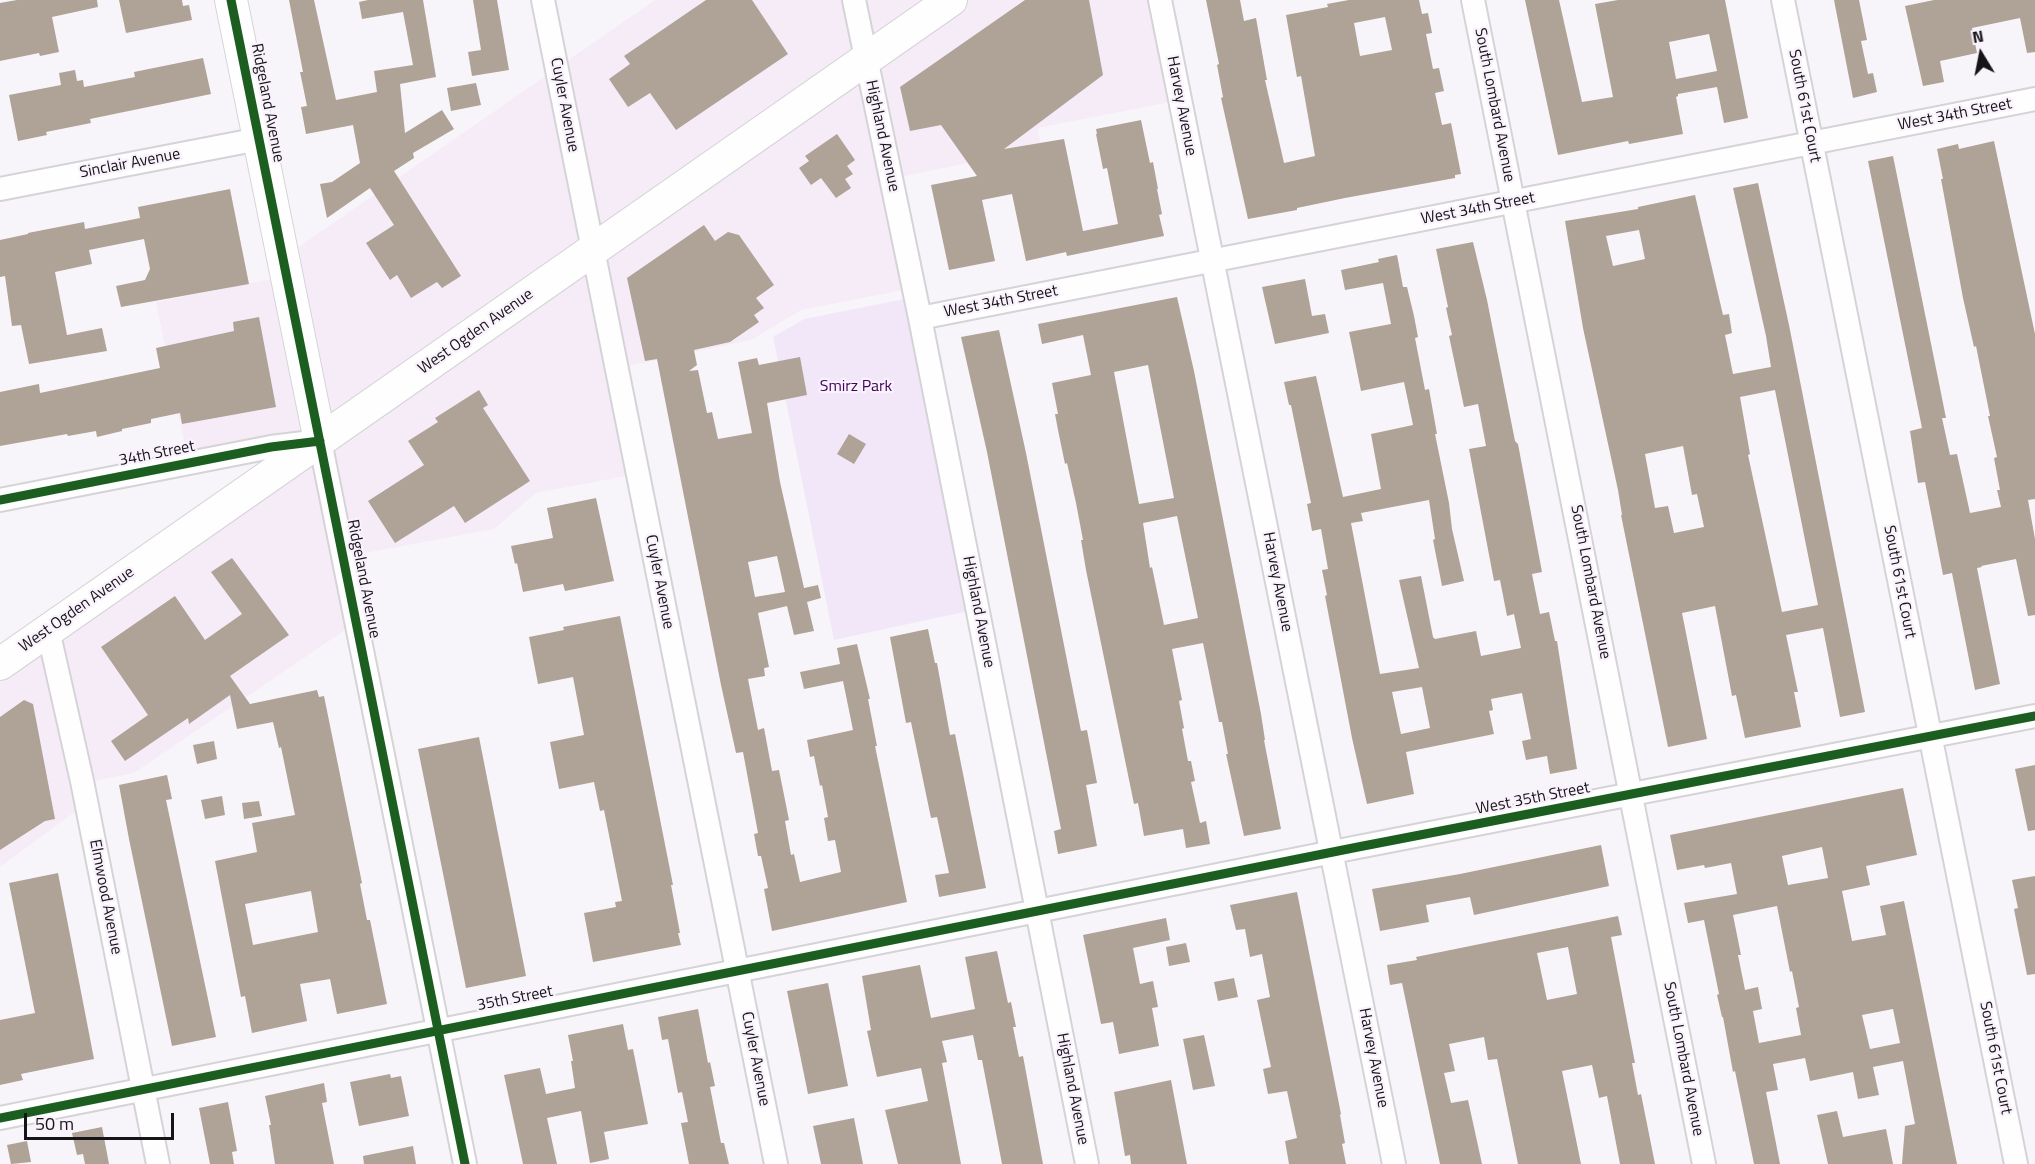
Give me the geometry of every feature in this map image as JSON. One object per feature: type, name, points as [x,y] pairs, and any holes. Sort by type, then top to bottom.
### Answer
[{"type":"main road","name":"Ridgeland Avenue","points":[[231,0],[320,441]]},
{"type":"main road","name":"West Ogden Avenue","points":[[0,664],[951,0]]},
{"type":"street","name":"Cuyler Avenue","points":[[543,0],[776,1164]]},
{"type":"street","name":"Highland Avenue","points":[[854,0],[920,318],[1087,1164]]},
{"type":"street","name":"Harvey Avenue","points":[[1160,0],[1394,1164]]},
{"type":"street","name":"South Lombard Avenue","points":[[1473,0],[1704,1164]]},
{"type":"street","name":"South 61st Court","points":[[1783,0],[2016,1164]]},
{"type":"street","name":"West 34th Street","points":[[920,318],[2035,99]]},
{"type":"street","name":"Sinclair Avenue","points":[[0,189],[259,139]]},
{"type":"street","name":"34th Street","points":[[0,500],[270,447],[320,441]]},
{"type":"street","name":"Ridgeland Avenue","points":[[320,441],[465,1164]]},
{"type":"street","name":"Elmwood Avenue","points":[[48,630],[82,781],[158,1164]]},
{"type":"street","name":"West 35th Street","points":[[1036,912],[2035,716]]},
{"type":"street","name":"35th Street","points":[[0,1118],[438,1029],[1036,912]]},
{"type":"shaded area","points":[[655,0],[1162,0],[1181,100],[1038,128],[1041,148],[886,180],[909,289],[801,310],[751,340],[614,369],[637,474],[536,493],[494,529],[349,556],[360,620],[134,773],[79,784],[83,806],[0,867],[0,672],[323,445],[287,255]]},
{"type":"shaded area","points":[[282,277],[313,437],[188,460],[156,302]]},
{"type":"green space","name":"Smirz Park","points":[[910,298],[973,610],[834,640],[773,337],[804,319]]},
{"type":"building","points":[[17,0],[97,0],[98,7],[52,17],[59,52],[40,56],[39,53],[0,61],[0,3]]},
{"type":"building","points":[[119,0],[182,0],[183,6],[189,5],[192,20],[126,33]]},
{"type":"building","points":[[289,0],[314,0],[336,100],[377,92],[374,71],[413,65],[403,12],[362,19],[359,2],[423,0],[436,77],[400,84],[405,133],[442,110],[454,129],[413,153],[414,158],[394,171],[461,276],[442,288],[437,282],[411,298],[397,275],[390,280],[366,243],[394,225],[370,188],[327,218],[320,184],[332,182],[360,163],[353,125],[306,134],[301,107],[307,106],[300,72],[303,72]]},
{"type":"building","points":[[473,0],[497,0],[509,70],[472,76],[468,52],[481,50]]},
{"type":"building","points":[[706,0],[752,0],[788,54],[676,130],[650,93],[628,107],[609,79],[630,64],[624,56]]},
{"type":"building","points":[[1025,0],[1089,0],[1103,75],[1004,149],[1064,139],[1083,231],[1118,224],[1107,168],[1103,169],[1096,129],[1141,120],[1150,163],[1153,162],[1162,214],[1159,215],[1164,236],[1067,256],[1066,252],[1026,261],[1012,194],[982,200],[995,261],[949,270],[931,185],[977,176],[941,125],[910,131],[900,87]]},
{"type":"building","points":[[1206,0],[1240,0],[1244,21],[1256,18],[1267,80],[1265,80],[1284,163],[1315,156],[1301,76],[1297,77],[1286,15],[1328,7],[1327,4],[1349,0],[1419,0],[1422,14],[1428,13],[1432,33],[1426,34],[1433,69],[1439,68],[1444,91],[1435,93],[1442,125],[1451,123],[1461,174],[1455,175],[1455,178],[1248,219],[1221,98],[1223,97],[1217,65],[1219,64]],"holes":[[[1385,17],[1392,50],[1360,56],[1354,23]]]},
{"type":"building","points":[[1525,0],[1559,0],[1582,102],[1613,97],[1595,4],[1618,0],[1725,0],[1748,118],[1724,123],[1717,87],[1678,94],[1676,97],[1683,134],[1629,144],[1628,141],[1558,155]],"holes":[[[1709,34],[1717,71],[1676,79],[1669,42]]]},
{"type":"building","points":[[1834,0],[1859,0],[1867,40],[1861,41],[1868,74],[1873,73],[1877,92],[1853,98]]},
{"type":"building","points":[[1934,0],[2035,0],[2035,52],[2027,53],[2020,18],[1972,28],[1977,53],[1940,61],[1944,82],[1923,86],[1905,6]]},
{"type":"building","points":[[203,58],[211,94],[90,119],[91,123],[46,132],[47,135],[18,141],[9,95],[61,85],[59,73],[75,70],[77,81],[83,80],[84,87],[135,77],[134,72]]},
{"type":"building","points":[[476,83],[481,105],[451,111],[447,88]]},
{"type":"building","points":[[837,134],[855,160],[847,166],[853,174],[845,179],[851,188],[836,198],[821,178],[811,185],[799,168],[809,161],[805,156]]},
{"type":"building","points":[[1994,141],[2035,334],[2035,499],[2028,500],[2035,539],[2035,615],[2028,616],[2016,559],[1977,568],[2000,684],[1975,690],[1952,573],[1943,575],[1925,482],[1918,483],[1910,431],[1922,428],[1868,161],[1893,156],[1946,418],[1942,418],[1950,455],[1957,454],[1970,513],[2001,507],[1997,490],[2000,490],[1994,458],[1997,457],[1988,416],[1990,416],[1976,346],[1974,347],[1963,298],[1937,149],[1958,144],[1959,149]]},
{"type":"building","points":[[1758,183],[1789,325],[1865,712],[1840,717],[1823,628],[1786,635],[1798,692],[1794,692],[1801,727],[1745,738],[1736,695],[1732,696],[1715,606],[1682,613],[1707,739],[1668,747],[1621,515],[1618,490],[1583,328],[1565,221],[1638,209],[1638,207],[1695,195],[1723,315],[1729,314],[1732,333],[1725,335],[1733,374],[1771,367],[1733,188]],"holes":[[[1639,230],[1645,259],[1613,266],[1606,236]],[[1775,390],[1818,605],[1782,612],[1748,455],[1750,454],[1740,397]],[[1683,446],[1692,495],[1697,494],[1704,527],[1674,533],[1668,506],[1655,508],[1645,454]]]},
{"type":"building","points":[[230,189],[249,284],[121,307],[116,286],[145,280],[150,269],[144,239],[89,250],[92,264],[55,272],[67,335],[102,328],[107,351],[29,364],[21,325],[12,326],[5,276],[0,277],[0,240],[84,222],[85,229],[140,218],[138,207]]},
{"type":"building","points":[[704,225],[715,241],[728,232],[739,235],[774,285],[756,298],[764,308],[754,315],[759,322],[730,342],[694,350],[697,365],[689,371],[698,370],[707,413],[712,412],[718,439],[752,433],[738,362],[757,358],[759,365],[800,357],[807,395],[767,403],[780,482],[804,588],[818,585],[821,598],[807,602],[814,631],[794,635],[787,606],[758,613],[769,667],[764,668],[765,676],[748,679],[758,730],[764,728],[772,771],[779,770],[789,820],[785,821],[791,855],[794,854],[800,882],[841,872],[835,840],[828,841],[824,818],[828,817],[822,785],[820,786],[814,756],[810,757],[807,740],[853,730],[843,681],[804,689],[800,672],[840,664],[837,648],[857,644],[870,699],[868,699],[877,746],[875,746],[907,902],[772,931],[764,889],[768,888],[761,856],[758,856],[754,834],[758,833],[743,752],[736,753],[721,685],[657,359],[645,361],[627,278]],"holes":[[[777,556],[785,592],[755,597],[748,562]]]},
{"type":"building","points":[[1473,242],[1515,441],[1518,444],[1542,572],[1532,574],[1540,614],[1549,612],[1555,641],[1557,641],[1577,769],[1550,774],[1547,756],[1526,760],[1522,741],[1531,739],[1522,693],[1491,699],[1493,710],[1489,711],[1494,734],[1406,752],[1414,794],[1367,804],[1325,596],[1327,595],[1322,570],[1328,569],[1321,529],[1312,531],[1307,504],[1311,503],[1291,405],[1289,405],[1284,382],[1316,376],[1343,497],[1381,489],[1371,434],[1413,425],[1404,382],[1361,391],[1349,332],[1391,324],[1383,283],[1345,290],[1341,270],[1379,262],[1378,259],[1397,255],[1403,287],[1407,287],[1414,316],[1418,337],[1415,338],[1425,390],[1429,389],[1452,529],[1464,581],[1442,586],[1433,540],[1435,539],[1429,500],[1361,513],[1363,521],[1351,523],[1380,674],[1419,668],[1399,580],[1421,576],[1435,639],[1476,631],[1481,656],[1521,648],[1514,614],[1507,616],[1500,580],[1494,581],[1469,449],[1486,446],[1478,404],[1464,407],[1449,336],[1452,335],[1446,308],[1448,307],[1436,249]],"holes":[[[1422,687],[1430,728],[1401,734],[1392,692]]]},
{"type":"building","points":[[1305,279],[1312,316],[1325,314],[1329,333],[1275,344],[1262,287]]},
{"type":"building","points":[[1177,297],[1194,371],[1261,714],[1281,829],[1244,836],[1226,754],[1228,754],[1222,722],[1219,722],[1203,643],[1172,649],[1182,700],[1179,701],[1184,728],[1182,729],[1188,761],[1191,761],[1195,781],[1191,782],[1200,823],[1206,821],[1210,844],[1186,848],[1183,829],[1144,836],[1138,803],[1134,804],[1086,570],[1076,503],[1055,414],[1058,414],[1052,383],[1091,375],[1083,335],[1042,344],[1038,324]],"holes":[[[1148,365],[1174,498],[1139,504],[1114,372]],[[1177,516],[1198,618],[1164,625],[1152,567],[1150,568],[1143,523]]]},
{"type":"building","points":[[259,317],[276,407],[182,424],[180,413],[151,419],[151,423],[97,437],[96,431],[0,446],[0,392],[39,384],[40,393],[160,368],[156,348],[234,331],[233,322]]},
{"type":"building","points":[[999,330],[1026,453],[1081,731],[1087,730],[1097,783],[1086,785],[1097,846],[1058,854],[1054,831],[1061,829],[987,452],[961,337]]},
{"type":"building","points":[[479,390],[488,405],[483,408],[530,481],[465,523],[454,506],[395,543],[368,501],[424,465],[408,441],[438,422],[435,418]]},
{"type":"building","points":[[849,434],[866,444],[854,464],[837,454]]},
{"type":"building","points":[[596,498],[614,581],[565,591],[563,584],[523,592],[511,546],[553,538],[547,508]]},
{"type":"building","points":[[232,558],[289,635],[230,676],[250,704],[317,690],[319,697],[324,696],[362,883],[360,884],[367,920],[370,920],[387,1004],[337,1014],[330,979],[300,984],[307,1021],[252,1033],[245,996],[241,997],[215,861],[257,852],[252,823],[295,815],[281,747],[279,748],[273,722],[237,729],[230,695],[189,724],[188,718],[125,761],[111,741],[148,715],[101,647],[175,596],[205,640],[242,614],[211,572]],"holes":[[[311,891],[318,932],[253,945],[245,904]]]},
{"type":"building","points":[[620,616],[673,885],[671,885],[681,945],[593,962],[584,913],[616,907],[615,902],[622,901],[604,810],[600,811],[594,782],[559,789],[550,742],[584,735],[573,677],[538,684],[529,637],[564,630],[563,627]]},
{"type":"building","points":[[928,629],[935,663],[937,663],[950,735],[955,734],[986,888],[939,897],[935,875],[949,873],[937,817],[931,818],[911,722],[906,723],[890,637]]},
{"type":"building","points":[[24,700],[33,704],[55,819],[45,821],[0,850],[0,717]]},
{"type":"building","points":[[479,737],[526,976],[466,988],[418,749]]},
{"type":"building","points":[[214,741],[217,759],[197,764],[193,745]]},
{"type":"building","points":[[2035,765],[2035,830],[2028,831],[2015,769]]},
{"type":"building","points":[[167,775],[172,799],[166,800],[216,1037],[172,1046],[119,785]]},
{"type":"building","points":[[1903,788],[1917,855],[1866,866],[1870,885],[1842,891],[1852,941],[1886,935],[1880,906],[1904,901],[1957,1164],[1902,1164],[1905,1126],[1915,1124],[1903,1061],[1873,1067],[1879,1095],[1858,1099],[1853,1072],[1810,1081],[1805,1058],[1773,1064],[1778,1090],[1766,1092],[1780,1164],[1754,1164],[1717,995],[1719,994],[1704,920],[1688,923],[1684,903],[1737,894],[1731,863],[1677,870],[1670,835]],"holes":[[[1822,847],[1828,878],[1788,885],[1782,856]],[[1777,906],[1799,1007],[1796,1008],[1801,1035],[1759,1043],[1753,1011],[1762,1009],[1758,987],[1745,990],[1733,915]],[[1893,1009],[1900,1043],[1870,1049],[1862,1015]]]},
{"type":"building","points":[[222,796],[225,815],[205,819],[201,800]]},
{"type":"building","points":[[259,801],[262,816],[244,819],[242,803]]},
{"type":"building","points":[[1601,845],[1609,886],[1474,915],[1470,897],[1426,905],[1429,922],[1380,931],[1372,889],[1460,874]]},
{"type":"building","points":[[58,873],[94,1059],[21,1074],[23,1080],[0,1085],[0,1020],[35,1013],[9,883]]},
{"type":"building","points":[[2035,876],[2035,974],[2027,975],[2014,909],[2018,908],[2012,880]]},
{"type":"building","points":[[1297,892],[1341,1114],[1345,1143],[1342,1144],[1346,1164],[1289,1164],[1285,1141],[1297,1138],[1287,1091],[1268,1094],[1263,1069],[1271,1067],[1257,1000],[1270,997],[1262,954],[1250,957],[1245,929],[1236,930],[1230,905]]},
{"type":"building","points":[[1618,916],[1622,935],[1611,937],[1635,1063],[1632,1063],[1638,1095],[1641,1094],[1655,1164],[1620,1164],[1607,1096],[1599,1098],[1592,1065],[1562,1071],[1581,1164],[1518,1164],[1497,1059],[1488,1060],[1484,1037],[1449,1044],[1455,1071],[1444,1073],[1451,1103],[1468,1100],[1482,1164],[1440,1164],[1402,983],[1390,985],[1387,965],[1417,960],[1416,957]],"holes":[[[1568,947],[1577,994],[1547,1000],[1537,953]]]},
{"type":"building","points":[[1166,918],[1170,940],[1133,948],[1140,984],[1153,981],[1158,1007],[1152,1008],[1159,1046],[1119,1054],[1113,1022],[1101,1024],[1083,935]]},
{"type":"building","points":[[1186,943],[1190,962],[1169,966],[1166,947]]},
{"type":"building","points":[[997,951],[1008,1003],[1011,1002],[1019,1057],[1023,1056],[1043,1164],[1002,1164],[982,1060],[978,1060],[973,1035],[942,1041],[947,1062],[942,1063],[961,1164],[898,1164],[885,1110],[928,1101],[921,1068],[877,1077],[867,1031],[871,1030],[862,976],[920,965],[931,1018],[975,1009],[965,957]]},
{"type":"building","points":[[1234,978],[1238,997],[1218,1001],[1214,982]]},
{"type":"building","points":[[828,983],[848,1086],[808,1094],[787,991]]},
{"type":"building","points":[[698,1009],[708,1063],[710,1062],[715,1086],[710,1087],[721,1143],[724,1143],[729,1164],[689,1164],[681,1123],[688,1122],[682,1092],[678,1093],[668,1039],[662,1040],[658,1017]]},
{"type":"building","points":[[623,1024],[628,1050],[633,1049],[648,1124],[604,1132],[609,1159],[590,1163],[581,1111],[547,1118],[557,1164],[523,1164],[504,1075],[540,1068],[546,1094],[575,1088],[568,1035]]},
{"type":"building","points":[[1204,1035],[1215,1086],[1193,1090],[1183,1039]]},
{"type":"building","points":[[390,1074],[391,1078],[401,1076],[409,1116],[359,1126],[350,1082]]},
{"type":"building","points":[[1171,1080],[1187,1164],[1131,1164],[1130,1155],[1125,1156],[1114,1092]]},
{"type":"building","points":[[324,1083],[327,1102],[322,1103],[334,1164],[275,1164],[265,1096]]},
{"type":"building","points":[[228,1102],[237,1151],[232,1152],[234,1164],[210,1164],[199,1108]]},
{"type":"building","points":[[1837,1111],[1843,1137],[1886,1129],[1893,1164],[1828,1164],[1817,1115]]},
{"type":"building","points":[[854,1118],[863,1164],[821,1164],[813,1126]]},
{"type":"building","points":[[102,1127],[109,1164],[85,1164],[83,1154],[77,1155],[72,1133]]},
{"type":"building","points":[[27,1141],[31,1162],[11,1164],[7,1145]]},
{"type":"building","points":[[413,1146],[416,1164],[364,1164],[363,1156]]},
{"type":"cycle path","points":[[231,0],[465,1164]]},
{"type":"cycle path","points":[[0,500],[271,447],[320,441]]},
{"type":"cycle path","points":[[0,1118],[1358,847],[2035,716]]}]
